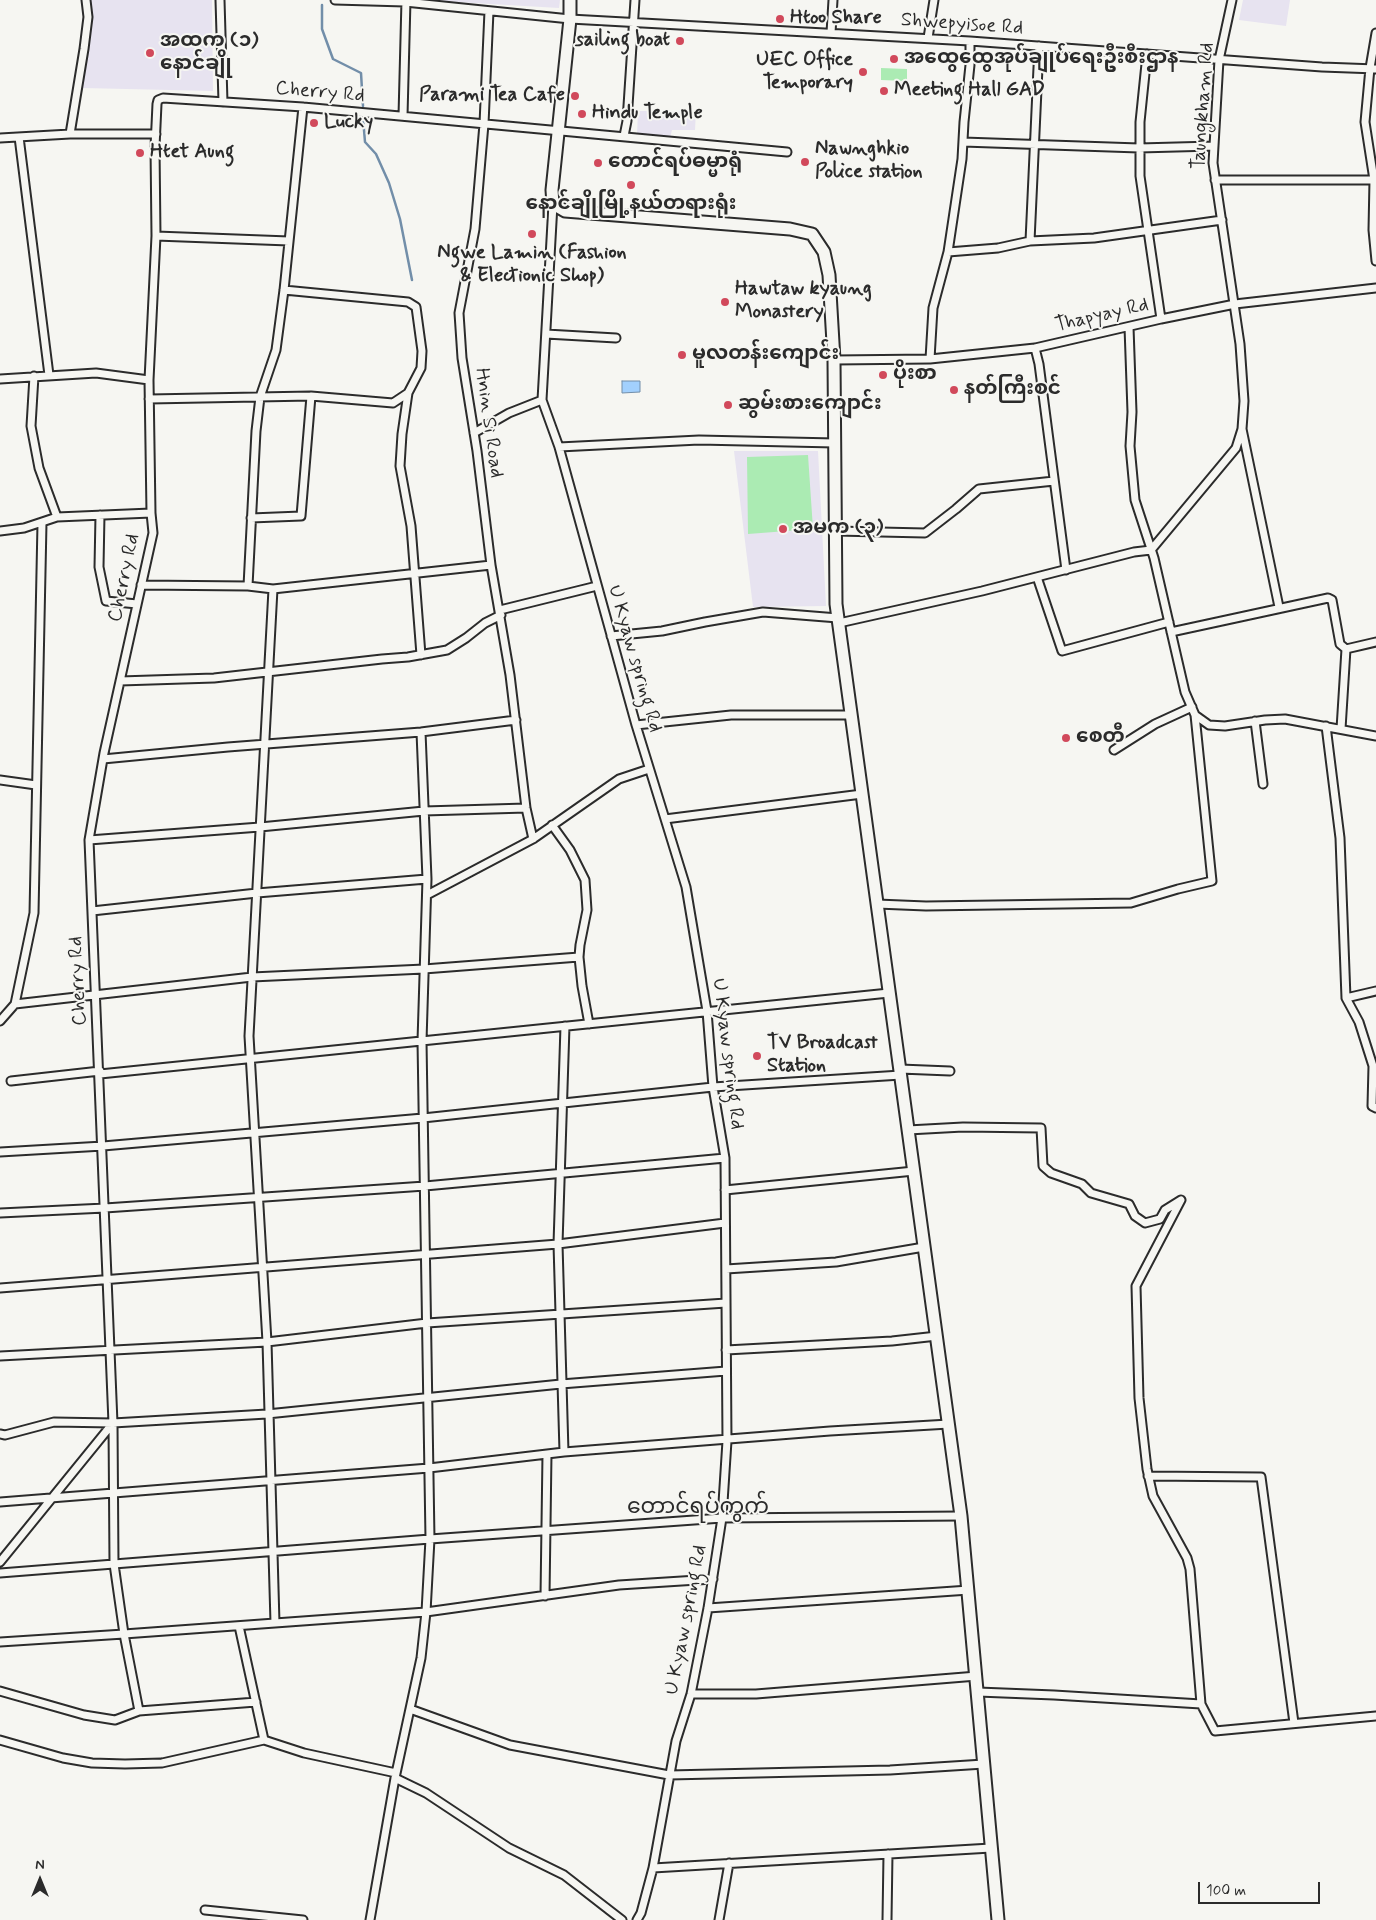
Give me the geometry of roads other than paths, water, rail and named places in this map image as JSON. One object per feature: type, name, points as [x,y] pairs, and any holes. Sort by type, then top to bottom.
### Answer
[{"type":"highway","points":[[570,0],[570,18],[552,190],[553,204],[565,211],[790,229],[812,234],[824,252],[829,275],[834,360],[836,604],[961,1516],[998,1920]]},
{"type":"street","points":[[70,134],[88,17],[86,0]]},
{"type":"street","points":[[220,0],[223,102]]},
{"type":"street","name":"Shwepyisoe Rd","points":[[335,0],[406,1],[570,18],[928,38],[1218,60],[1373,69]]},
{"type":"street","points":[[624,136],[627,121],[635,0]]},
{"type":"street","points":[[831,33],[833,0]]},
{"type":"street","points":[[928,38],[934,0]]},
{"type":"street","name":"Taungkham Rd","points":[[1232,0],[1218,60],[1213,163],[1235,304],[1244,401],[1242,429]]},
{"type":"street","points":[[403,116],[406,1]]},
{"type":"street","name":"Hnin Si Road","points":[[489,11],[484,124],[475,228],[459,313],[462,358],[474,433],[490,565],[500,612],[516,720],[526,808],[533,839]]},
{"type":"street","points":[[1376,33],[1365,122],[1375,180],[1372,230],[1376,261]]},
{"type":"street","points":[[930,360],[933,308],[948,252],[958,197],[970,65],[970,41]]},
{"type":"street","points":[[1030,241],[1040,46]]},
{"type":"street","points":[[1147,54],[1139,148],[1140,176],[1161,318]]},
{"type":"street","name":"Cherry Rd","points":[[139,1711],[124,1634],[114,1564],[115,1492],[108,1279],[89,840],[103,759],[153,533],[149,380],[156,236],[158,100],[163,98],[303,107],[787,152]]},
{"type":"street","points":[[248,586],[256,432],[260,398],[276,350],[303,107]]},
{"type":"street","points":[[0,138],[70,134],[156,134]]},
{"type":"street","points":[[19,137],[49,375]]},
{"type":"street","points":[[963,142],[1139,148],[1214,146]]},
{"type":"street","points":[[1215,180],[1375,180]]},
{"type":"street","name":"U Kyaw spring Rd","points":[[553,204],[542,400],[558,447],[649,769],[686,887],[708,1011],[713,1087],[725,1158],[727,1440],[722,1518],[708,1608],[691,1694],[676,1741],[653,1868],[637,1920]]},
{"type":"street","points":[[948,252],[998,248],[1030,241],[1094,238],[1222,220]]},
{"type":"street","points":[[156,236],[289,241]]},
{"type":"street","name":"Thapyay Rd","points":[[834,360],[930,360],[1035,348],[1161,318],[1235,304],[1376,288]]},
{"type":"street","points":[[284,290],[408,302],[416,307],[422,351],[421,368],[408,393],[400,466],[411,526],[421,655]]},
{"type":"street","points":[[877,904],[926,906],[1131,903],[1212,881],[1195,715],[1185,692],[1151,550],[1135,500],[1130,446],[1132,359],[1129,327]]},
{"type":"street","points":[[546,334],[616,338]]},
{"type":"street","points":[[1035,348],[1040,364],[1066,570]]},
{"type":"street","points":[[0,379],[96,373],[149,380]]},
{"type":"street","points":[[34,376],[31,426],[39,468],[57,517]]},
{"type":"street","points":[[149,398],[311,396],[393,403],[408,393]]},
{"type":"street","points":[[252,518],[301,516],[311,396]]},
{"type":"street","points":[[474,433],[509,413],[542,400]]},
{"type":"street","points":[[611,636],[662,631],[763,612],[838,620],[982,591],[1134,552],[1151,550],[1236,448],[1242,429]]},
{"type":"street","points":[[1242,429],[1279,608]]},
{"type":"street","points":[[558,447],[699,440],[835,443]]},
{"type":"street","points":[[836,531],[925,533],[979,489],[1054,481]]},
{"type":"street","points":[[0,530],[42,524],[57,517],[151,513]]},
{"type":"street","points":[[100,515],[99,567],[106,601],[137,604]]},
{"type":"street","points":[[0,1021],[15,1004],[34,913],[42,524]]},
{"type":"street","points":[[141,585],[248,586],[273,589],[490,565]]},
{"type":"street","points":[[1037,577],[1062,651],[1168,622]]},
{"type":"street","points":[[120,681],[214,678],[421,655],[447,650],[500,612],[597,586]]},
{"type":"street","points":[[273,589],[249,1036],[267,1342],[275,1623]]},
{"type":"street","points":[[1171,632],[1328,598],[1332,600],[1340,644],[1346,649]]},
{"type":"street","points":[[1346,649],[1376,642]]},
{"type":"street","points":[[1341,729],[1346,649]]},
{"type":"street","points":[[1114,750],[1155,724],[1192,707]]},
{"type":"street","points":[[636,724],[731,715],[851,715]]},
{"type":"street","points":[[1195,715],[1209,724],[1225,726],[1254,721],[1285,720],[1376,736]]},
{"type":"street","points":[[103,759],[421,732],[516,720]]},
{"type":"street","points":[[1254,721],[1263,784]]},
{"type":"street","points":[[1326,726],[1340,838],[1346,998],[1359,1022],[1373,1066],[1372,1106],[1376,1108]]},
{"type":"street","points":[[370,1920],[395,1775],[421,1658],[426,1612],[430,1538],[422,1041],[427,879],[421,732]]},
{"type":"street","points":[[427,895],[533,839],[620,780],[649,769]]},
{"type":"street","points":[[0,780],[36,785]]},
{"type":"street","points":[[665,819],[862,794]]},
{"type":"street","points":[[89,840],[260,827],[424,811],[526,808]]},
{"type":"street","points":[[552,825],[570,850],[585,880],[586,910],[579,957],[589,1024]]},
{"type":"street","points":[[92,911],[257,893],[427,879]]},
{"type":"street","points":[[15,1004],[252,977],[424,969],[579,957]]},
{"type":"street","points":[[1346,998],[1376,991]]},
{"type":"street","points":[[11,1081],[889,993]]},
{"type":"street","points":[[564,1452],[558,1244],[565,1026]]},
{"type":"street","points":[[0,1152],[103,1146],[423,1118],[713,1087],[900,1072],[950,1071]]},
{"type":"street","points":[[908,1130],[963,1127],[1041,1128],[1042,1166],[1051,1172],[1082,1184],[1091,1192],[1129,1204],[1135,1216],[1145,1223],[1160,1219],[1165,1210],[1181,1200],[1136,1286],[1139,1398],[1148,1476],[1153,1496],[1190,1569],[1201,1704],[1215,1731],[1376,1716]]},
{"type":"street","points":[[0,1212],[105,1208],[425,1186],[725,1158]]},
{"type":"street","points":[[725,1190],[914,1172]]},
{"type":"street","points":[[0,1288],[558,1244],[725,1223]]},
{"type":"street","points":[[726,1269],[836,1262],[924,1247]]},
{"type":"street","points":[[0,1356],[267,1342],[427,1323],[726,1302]]},
{"type":"street","points":[[726,1350],[892,1341],[936,1336]]},
{"type":"street","points":[[0,1434],[5,1435],[54,1422],[113,1426],[269,1414],[562,1384],[726,1371]]},
{"type":"street","points":[[0,1502],[429,1468],[564,1452],[830,1431],[949,1424]]},
{"type":"street","points":[[0,1561],[113,1426]]},
{"type":"street","points":[[545,1596],[547,1454]]},
{"type":"street","points":[[1148,1476],[1261,1477],[1294,1724]]},
{"type":"street","points":[[0,1572],[273,1552],[430,1538],[722,1518],[961,1516]]},
{"type":"street","points":[[0,1642],[426,1612],[620,1585],[712,1579]]},
{"type":"street","points":[[708,1608],[969,1590]]},
{"type":"street","points":[[240,1626],[264,1740]]},
{"type":"street","points":[[691,1694],[756,1694],[977,1676]]},
{"type":"street","points":[[0,1692],[84,1715],[115,1720],[139,1711],[256,1702]]},
{"type":"street","points":[[978,1692],[1201,1704]]},
{"type":"street","points":[[410,1709],[510,1745],[669,1776],[890,1770],[984,1764]]},
{"type":"street","points":[[0,1740],[63,1758],[92,1763],[125,1764],[162,1762],[264,1740],[304,1753],[395,1775],[426,1793],[509,1848],[564,1875],[622,1920]]},
{"type":"street","points":[[653,1868],[991,1848]]},
{"type":"street","points":[[887,1920],[888,1854]]},
{"type":"street","points":[[719,1920],[729,1863]]},
{"type":"street","points":[[205,1910],[303,1920]]},
{"type":"water","points":[[622,381],[640,381],[640,392],[622,393]]},
{"type":"waterway","points":[[322,5],[322,29],[333,59],[361,73],[363,106]]},
{"type":"waterway","points":[[363,118],[365,142],[376,154],[389,183],[400,219],[412,280]]},
{"type":"place","name":"Htoo Share","points":[[780,19]]},
{"type":"place","name":"sailing boat","points":[[680,41]]},
{"type":"place","name":"အထက (၁) နောင်ချို","points":[[150,53]]},
{"type":"place","name":"အထွေထွေအုပ်ချုပ်ရေးဦးစီးဌာန","points":[[894,59]]},
{"type":"place","name":"UEC Office Temporary","points":[[863,72]]},
{"type":"place","name":"Meeting Hall GAD","points":[[884,91]]},
{"type":"place","name":"Parami Tea Cafe","points":[[575,96]]},
{"type":"place","name":"Hindu Temple","points":[[582,114]]},
{"type":"place","name":"Lucky","points":[[314,123]]},
{"type":"place","name":"Htet Aung","points":[[140,153]]},
{"type":"place","name":"Nawnghkio Police station","points":[[805,162]]},
{"type":"place","name":"တောင်ရပ်ဓမ္မာရုံ","points":[[598,163]]},
{"type":"place","name":"နောင်ချိုမြို့နယ်တရားရုံး","points":[[631,185]]},
{"type":"place","name":"Ngwe Lamin (Fashion & Electionic Shop)","points":[[532,234]]},
{"type":"place","name":"Hawtaw kyaung Monastery","points":[[725,302]]},
{"type":"place","name":"မူလတန်းကျောင်း","points":[[682,355]]},
{"type":"place","name":"ပိုးစာ","points":[[883,375]]},
{"type":"place","name":"နတ်ကြီးစင်","points":[[954,390]]},
{"type":"place","name":"ဆွမ်းစားကျောင်း","points":[[728,405]]},
{"type":"place","name":"အမက (၃)","points":[[783,529]]},
{"type":"place","name":"စေတီ","points":[[1066,738]]},
{"type":"place","name":"TV Broadcast Station","points":[[757,1056]]},
{"type":"district","name":"တောင်ရပ်ကွက်","points":[[698,1508]]}]
